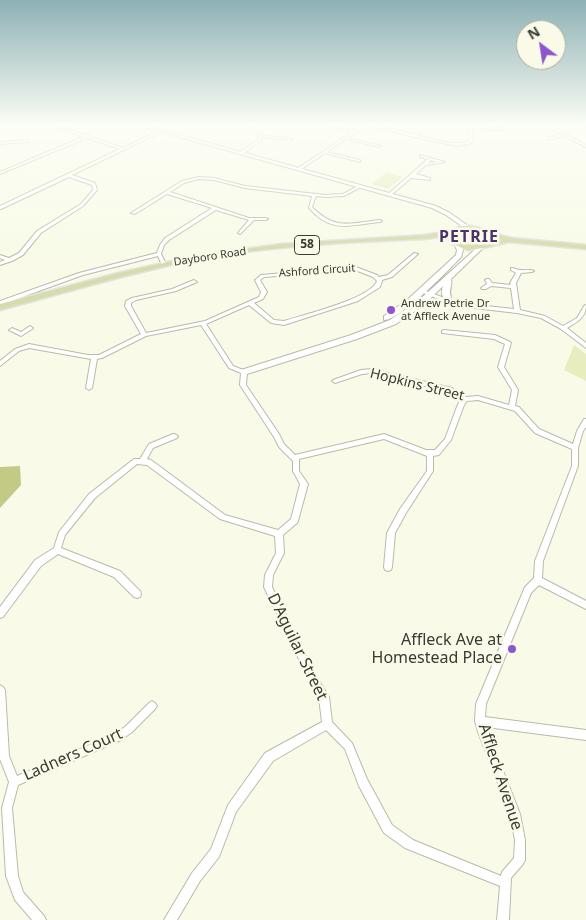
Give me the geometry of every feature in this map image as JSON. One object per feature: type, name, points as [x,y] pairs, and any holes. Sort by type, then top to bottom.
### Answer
[{"type":"main road","points":[[299,169],[438,209],[468,228]]},
{"type":"main road","points":[[244,372],[374,328],[406,314],[459,256],[460,250],[450,238],[452,218]]},
{"type":"main road","name":"58","points":[[452,232],[468,228],[512,240],[586,247]]},
{"type":"main road","name":"Dayboro Road","points":[[0,308],[164,264],[256,249],[425,237],[452,232]]},
{"type":"main road","points":[[427,292],[447,279],[485,245],[490,239],[486,234]]},
{"type":"main road","name":"Dayboro Road","points":[[425,237],[455,243]]},
{"type":"main road","name":"58","points":[[455,243],[469,247],[512,240]]},
{"type":"main road","points":[[447,279],[445,292],[447,297]]},
{"type":"street","points":[[0,208],[81,169]]},
{"type":"street","points":[[389,195],[419,169]]},
{"type":"street","points":[[0,264],[21,254],[44,228],[82,205],[96,188],[92,184],[68,175]]},
{"type":"street","points":[[133,213],[166,192],[199,176],[245,187],[314,195],[340,196],[360,186]]},
{"type":"street","points":[[166,192],[252,220],[266,219]]},
{"type":"street","points":[[314,195],[310,207],[329,225],[380,221]]},
{"type":"street","points":[[164,264],[159,254],[162,245],[167,239],[215,208]]},
{"type":"street","points":[[240,234],[252,220]]},
{"type":"street","name":"Dayboro Road","points":[[0,302],[81,274],[159,254]]},
{"type":"street","points":[[0,364],[25,346],[94,357],[114,351],[144,335],[203,324],[250,303],[273,322],[284,323],[356,300],[379,284],[379,279],[390,276],[416,254]]},
{"type":"street","points":[[0,256],[10,260]]},
{"type":"street","name":"Ashford Circuit","points":[[250,303],[263,295],[257,280],[263,276],[356,268],[379,279]]},
{"type":"street","points":[[513,269],[519,272],[532,271]]},
{"type":"street","points":[[517,311],[513,287],[514,280],[519,272]]},
{"type":"street","points":[[484,288],[488,282],[513,287]]},
{"type":"street","points":[[144,335],[128,306],[128,302],[193,284]]},
{"type":"street","points":[[427,292],[470,306]]},
{"type":"street","points":[[427,292],[449,302],[517,311],[543,317],[563,328],[586,346]]},
{"type":"street","points":[[563,328],[580,319],[586,307]]},
{"type":"street","points":[[0,614],[38,563],[57,550],[62,534],[99,488],[132,462],[143,460],[149,462],[223,517],[280,534],[294,521],[304,488],[296,471],[294,458],[281,445],[277,436],[242,385],[244,372],[231,367],[203,324]]},
{"type":"street","points":[[21,334],[30,328]]},
{"type":"street","points":[[12,330],[21,334],[25,346]]},
{"type":"street","points":[[444,332],[501,338],[508,343],[501,367],[516,390],[512,407]]},
{"type":"street","points":[[89,388],[94,357]]},
{"type":"street","name":"Hopkins Street","points":[[335,381],[361,372],[372,371],[450,390],[465,400],[474,397],[512,407],[521,412],[537,431],[575,448]]},
{"type":"street","points":[[294,458],[384,436],[430,454],[440,451],[448,440],[461,404],[465,400]]},
{"type":"street","name":"Affleck Avenue","points":[[504,883],[506,876],[516,865],[520,854],[518,827],[480,721],[481,704],[528,590],[538,580],[539,561],[576,462],[575,448],[580,431],[586,422]]},
{"type":"street","points":[[143,460],[151,446],[175,436]]},
{"type":"street","points":[[388,567],[391,533],[403,511],[430,471],[430,454]]},
{"type":"street","name":"D'Aguilar Street","points":[[280,534],[280,553],[269,575],[268,587],[312,678],[324,697],[327,724]]},
{"type":"street","points":[[57,550],[116,574],[137,594]]},
{"type":"street","points":[[538,580],[586,605]]},
{"type":"street","points":[[0,690],[4,756],[14,782],[7,808],[12,876],[20,896],[40,920]]},
{"type":"street","name":"Ladners Court","points":[[14,782],[112,740],[129,729],[152,706]]},
{"type":"street","points":[[480,721],[586,734]]},
{"type":"street","points":[[170,920],[196,876],[215,853],[232,810],[269,757],[327,724],[349,746],[354,763],[381,819],[399,838],[504,883],[503,920]]},
{"type":"green space","points":[[387,172],[403,177],[388,189],[371,184]]},
{"type":"green space","points":[[574,345],[586,354],[586,381],[564,370]]},
{"type":"green space","points":[[20,466],[21,485],[0,508],[0,467]]},
{"type":"place","name":"Andrew Petrie Dr at Affleck Avenue","points":[[391,310]]},
{"type":"place","name":"Affleck Ave at Homestead Place","points":[[512,649]]},
{"type":"district","name":"PETRIE","points":[[469,237]]}]
